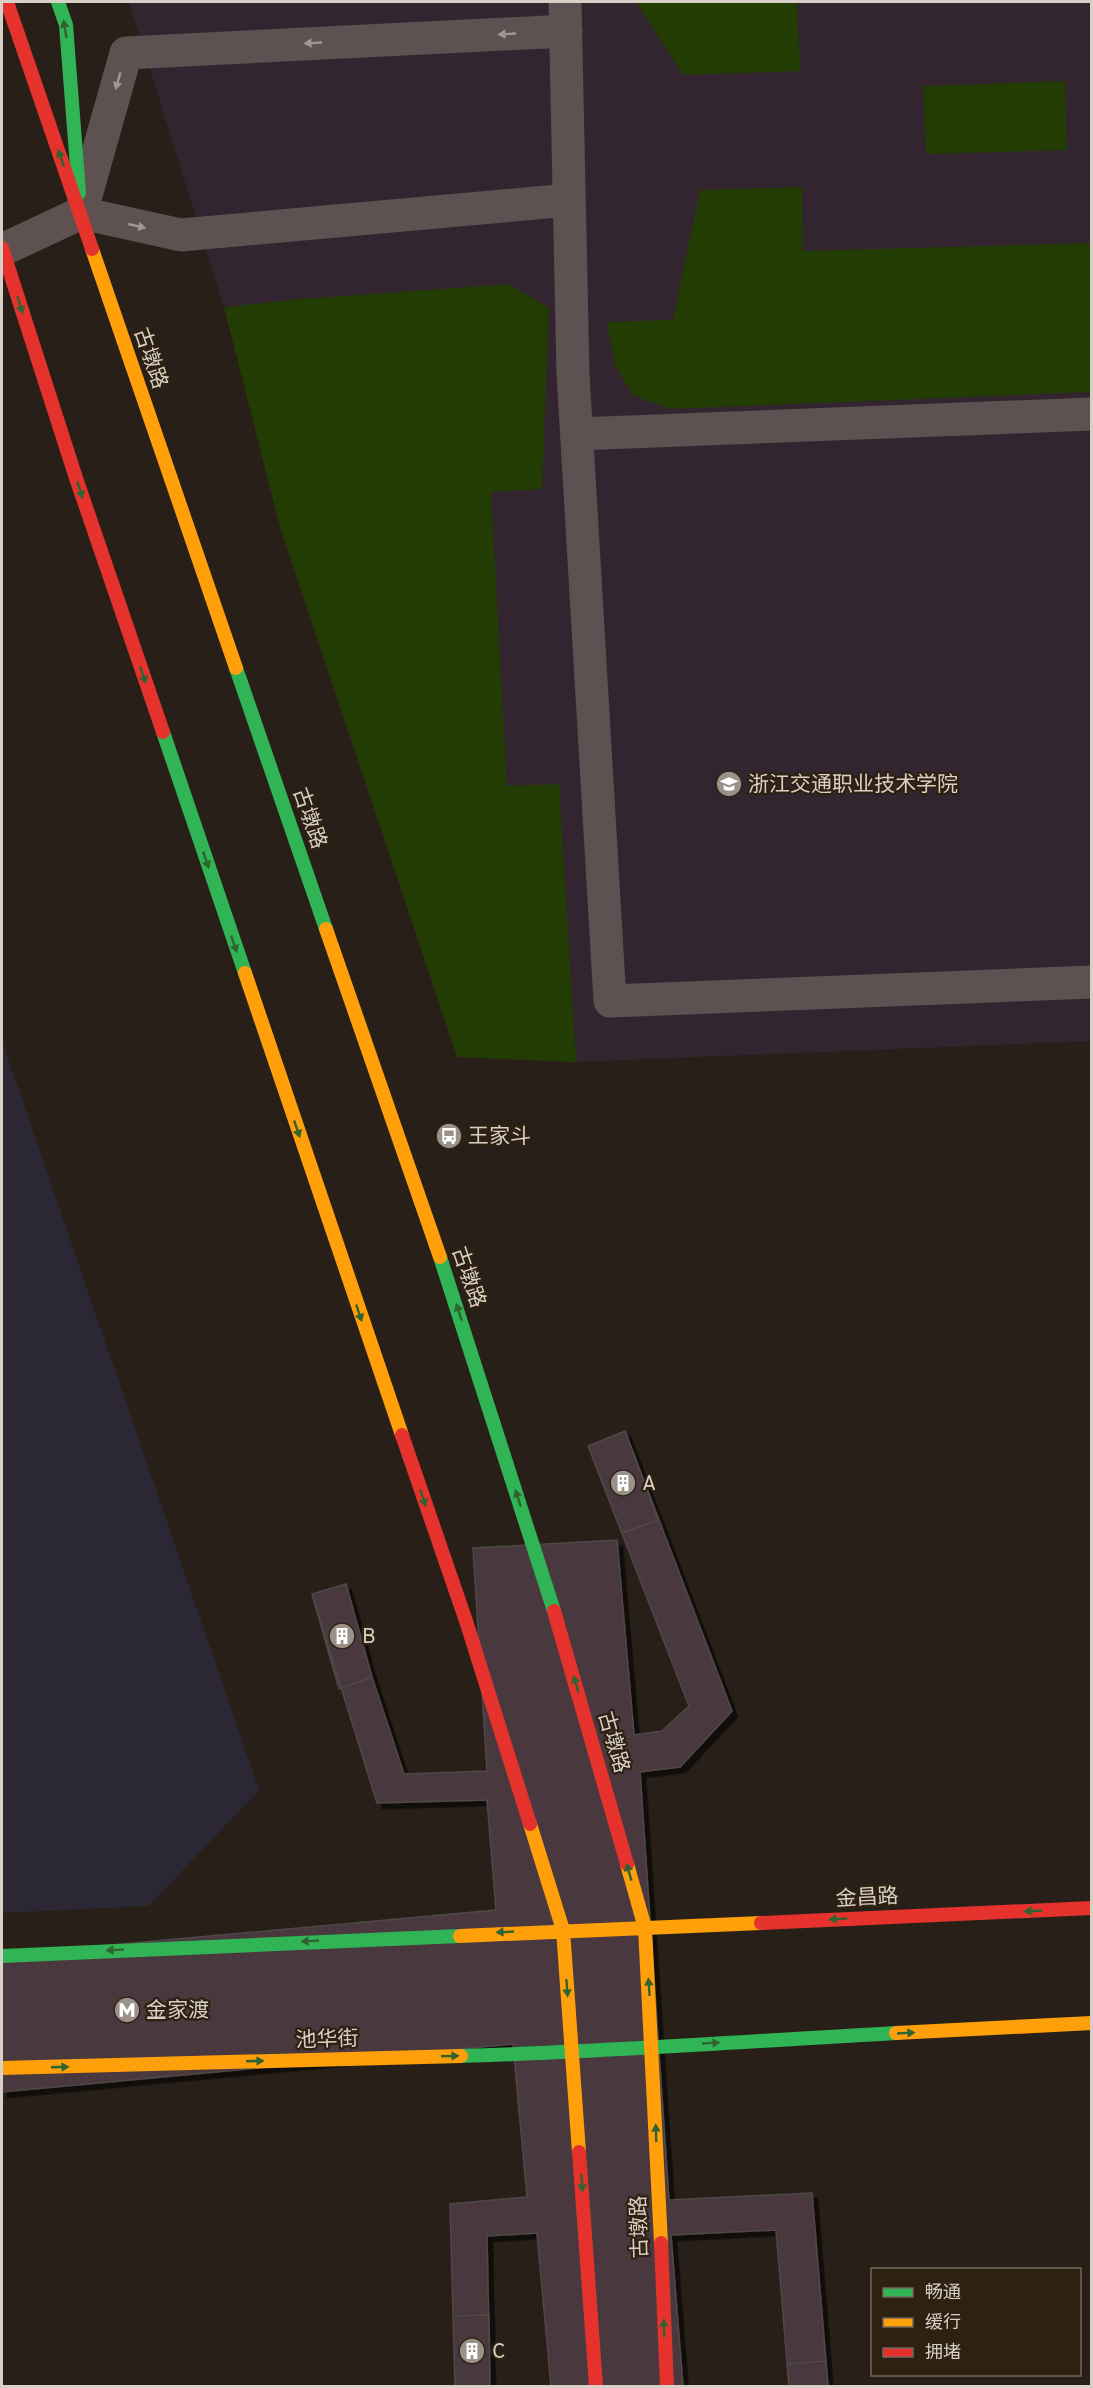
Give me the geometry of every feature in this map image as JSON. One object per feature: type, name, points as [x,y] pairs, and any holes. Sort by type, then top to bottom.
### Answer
[{"type":"main road","name":"古墩路","points":[[7,2],[81,213],[106,296],[454,1297],[570,1660],[645,1928],[667,2386]]},
{"type":"main road","name":"古墩路","points":[[58,2],[66,25],[81,213]]},
{"type":"main road","points":[[2,249],[87,511],[466,1621],[563,1930],[596,2386]]},
{"type":"main road","name":"金昌路","points":[[645,1928],[1092,1908]]},
{"type":"main road","points":[[2,1956],[645,1928]]},
{"type":"main road","points":[[652,2046],[1092,2023]]},
{"type":"main road","name":"池华街","points":[[2,2068],[572,2053],[652,2046]]},
{"type":"street","points":[[81,213],[126,53],[566,16],[569,200],[577,434],[610,1001],[1092,982]]},
{"type":"street","points":[[2,249],[81,213],[181,236],[569,200]]},
{"type":"street","points":[[577,434],[1092,414]]},
{"type":"shaded area","name":"浙江交通职业技术学院","points":[[129,2],[1091,2],[1091,1041],[576,1062],[457,1057],[280,527],[224,307]]},
{"type":"shaded area","points":[[2,1041],[259,1790],[149,1906],[2,1913]]},
{"type":"green space","points":[[636,2],[797,2],[800,71],[683,75]]},
{"type":"green space","points":[[1065,81],[1067,150],[926,154],[923,86]]},
{"type":"green space","points":[[802,187],[803,251],[1091,243],[1091,392],[669,409],[633,395],[615,366],[607,322],[673,320],[700,190]]},
{"type":"green space","points":[[509,284],[549,308],[542,489],[491,492],[507,786],[559,784],[576,1062],[457,1057],[280,527],[224,307]]},
{"type":"building","name":"金家渡","points":[[625,1431],[732,1711],[680,1767],[640,1772],[669,2200],[812,2193],[828,2386],[789,2386],[776,2230],[671,2235],[683,2386],[551,2386],[537,2233],[487,2236],[490,2386],[455,2386],[450,2204],[527,2197],[513,2044],[2,2092],[2,1955],[496,1910],[487,1800],[377,1803],[312,1594],[346,1584],[372,1677],[404,1774],[487,1771],[473,1548],[617,1540],[634,1735],[662,1731],[689,1706],[588,1446]]},
{"type":"building","name":"A","points":[[625,1431],[658,1520],[622,1533],[588,1446]]},
{"type":"building","name":"B","points":[[346,1584],[372,1677],[339,1689],[312,1594]]},
{"type":"building","name":"C","points":[[489,2315],[490,2386],[455,2386],[453,2316]]},
{"type":"building","points":[[826,2361],[828,2386],[789,2386],[787,2364]]},
{"type":"traffic: fast","points":[[58,2],[66,25],[79,193]]},
{"type":"traffic: fast","points":[[236,668],[326,929]]},
{"type":"traffic: fast","points":[[163,732],[245,973]]},
{"type":"traffic: fast","points":[[440,1257],[554,1611]]},
{"type":"traffic: fast","points":[[2,1956],[460,1936]]},
{"type":"traffic: fast","points":[[461,2056],[896,2033]]},
{"type":"traffic: slow","points":[[92,249],[236,668]]},
{"type":"traffic: slow","points":[[326,929],[440,1257]]},
{"type":"traffic: slow","points":[[245,973],[402,1435]]},
{"type":"traffic: slow","points":[[530,1824],[563,1930],[579,2152]]},
{"type":"traffic: slow","points":[[627,1864],[645,1928],[661,2243]]},
{"type":"traffic: slow","points":[[460,1936],[761,1923]]},
{"type":"traffic: slow","points":[[896,2033],[1092,2023]]},
{"type":"traffic: slow","points":[[2,2068],[461,2056]]},
{"type":"traffic: jam","points":[[7,2],[92,249]]},
{"type":"traffic: jam","points":[[2,248],[76,478],[163,732]]},
{"type":"traffic: jam","points":[[402,1435],[466,1621],[530,1824]]},
{"type":"traffic: jam","points":[[554,1611],[627,1864]]},
{"type":"traffic: jam","points":[[761,1923],[1092,1908]]},
{"type":"traffic: jam","points":[[579,2152],[596,2386]]},
{"type":"traffic: jam","points":[[661,2243],[667,2386]]},
{"type":"place","name":"浙江交通职业技术学院","points":[[729,784]]},
{"type":"place","name":"王家斗","points":[[449,1136]]},
{"type":"place","name":"A","points":[[623,1483]]},
{"type":"place","name":"B","points":[[342,1636]]},
{"type":"place","name":"金家渡","points":[[127,2010]]},
{"type":"place","name":"C","points":[[472,2351]]}]
